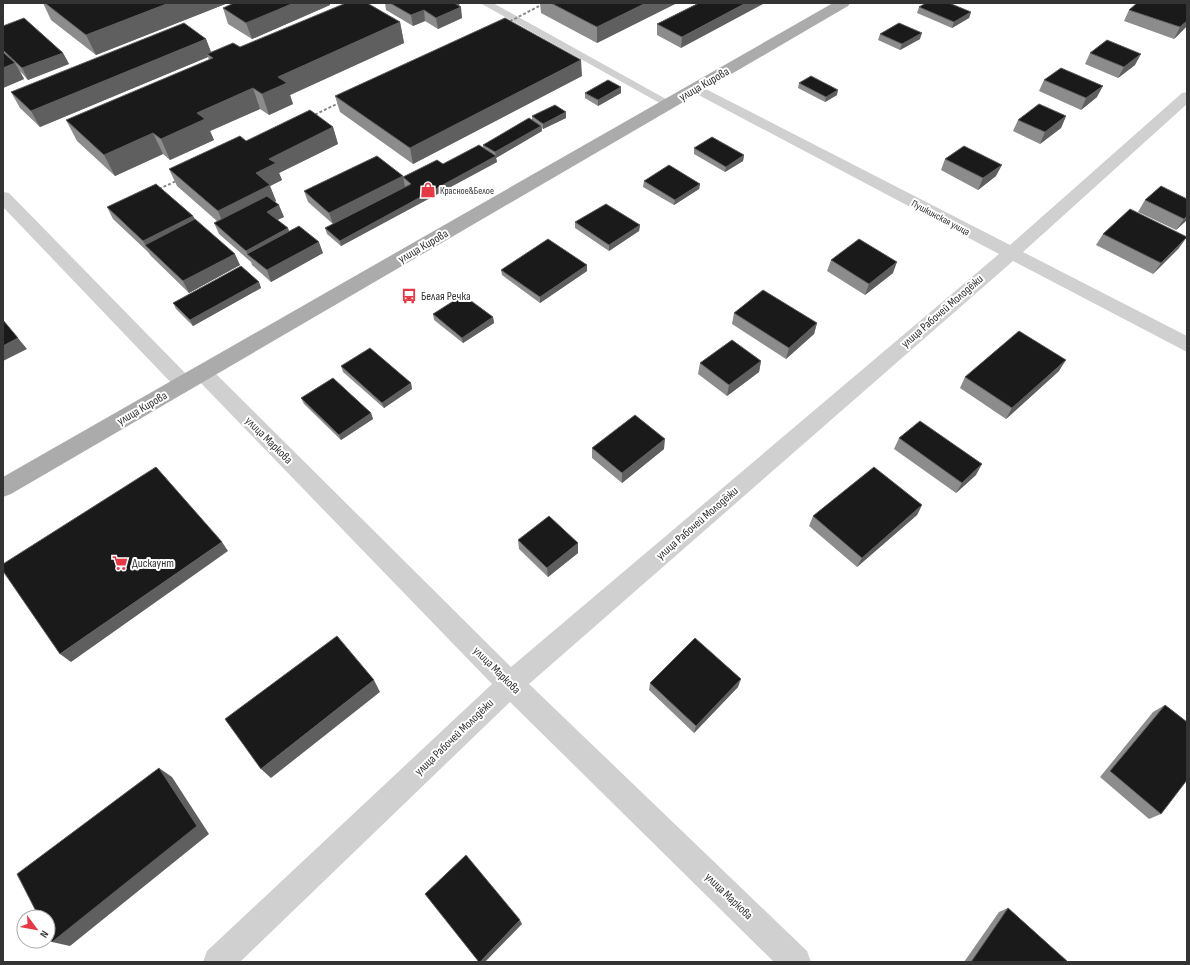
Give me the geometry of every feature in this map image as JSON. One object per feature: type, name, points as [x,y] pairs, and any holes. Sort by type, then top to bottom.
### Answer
[{"type":"main road","name":"улица Кирова","points":[[3,488],[843,3]]},
{"type":"street","name":"Пушкинская улица","points":[[696,88],[1187,345]]},
{"type":"street","name":"улица Рабочей Молодёжи","points":[[218,962],[510,684],[1010,253],[1187,96]]},
{"type":"street","name":"улица Маркова","points":[[3,197],[193,378],[796,962]]},
{"type":"lane","points":[[485,3],[669,104]]},
{"type":"building","points":[[45,3],[169,3],[86,35]]},
{"type":"building","points":[[234,3],[294,3],[246,23],[223,8]]},
{"type":"building","points":[[346,3],[367,3],[400,22],[278,77],[287,83],[262,94],[253,88],[197,113],[205,119],[161,139],[153,133],[104,155],[66,120],[213,58],[207,54],[233,43],[240,47]]},
{"type":"building","points":[[390,3],[454,3],[461,7],[436,18],[424,10],[411,15]]},
{"type":"building","points":[[551,3],[646,3],[597,27]]},
{"type":"building","points":[[699,3],[746,3],[682,37],[657,24]]},
{"type":"building","points":[[926,3],[949,3],[971,12],[954,22],[919,7]]},
{"type":"building","points":[[1137,3],[1187,3],[1187,21],[1180,27],[1129,10]]},
{"type":"building","points":[[24,18],[63,53],[22,68],[3,50],[3,26]]},
{"type":"building","points":[[505,18],[581,60],[410,148],[335,96]]},
{"type":"building","points":[[184,23],[206,39],[31,111],[11,92]]},
{"type":"building","points":[[899,23],[922,33],[902,44],[880,34]]},
{"type":"building","points":[[1107,40],[1141,54],[1124,67],[1090,53]]},
{"type":"building","points":[[3,52],[15,63],[3,68]]},
{"type":"building","points":[[1061,68],[1103,86],[1086,98],[1044,80]]},
{"type":"building","points":[[811,76],[838,90],[826,97],[799,83]]},
{"type":"building","points":[[608,80],[621,87],[598,100],[585,93]]},
{"type":"building","points":[[1039,104],[1066,116],[1045,132],[1018,120]]},
{"type":"building","points":[[555,105],[566,112],[543,124],[532,116]]},
{"type":"building","points":[[310,110],[333,127],[269,159],[276,163],[256,173],[270,185],[218,211],[169,169],[240,136],[246,141]]},
{"type":"building","points":[[529,118],[541,126],[495,152],[483,145]]},
{"type":"building","points":[[712,137],[744,155],[726,167],[694,148]]},
{"type":"building","points":[[479,145],[496,156],[340,241],[325,228],[411,184],[403,177],[437,160],[443,164]]},
{"type":"building","points":[[964,146],[1002,165],[983,178],[945,159]]},
{"type":"building","points":[[377,156],[403,176],[329,213],[304,191]]},
{"type":"building","points":[[669,165],[700,184],[675,200],[644,181]]},
{"type":"building","points":[[156,184],[193,216],[143,241],[107,207]]},
{"type":"building","points":[[1161,186],[1187,199],[1187,216],[1184,219],[1145,200]]},
{"type":"building","points":[[267,196],[279,205],[267,212],[288,228],[246,251],[214,223]]},
{"type":"building","points":[[606,204],[640,225],[609,245],[575,222]]},
{"type":"building","points":[[1130,209],[1187,237],[1161,263],[1103,234]]},
{"type":"building","points":[[195,219],[235,254],[183,281],[145,245]]},
{"type":"building","points":[[299,226],[319,242],[267,270],[247,254]]},
{"type":"building","points":[[548,239],[587,265],[540,297],[501,270]]},
{"type":"building","points":[[859,239],[897,262],[869,284],[831,260]]},
{"type":"building","points":[[241,266],[259,282],[190,320],[173,303]]},
{"type":"building","points":[[763,290],[817,323],[789,348],[734,313]]},
{"type":"building","points":[[463,295],[493,317],[462,338],[433,314]]},
{"type":"building","points":[[3,320],[18,338],[3,346]]},
{"type":"building","points":[[1019,331],[1066,360],[1012,408],[965,377]]},
{"type":"building","points":[[732,340],[761,361],[729,385],[700,363]]},
{"type":"building","points":[[370,348],[411,383],[382,403],[341,366]]},
{"type":"building","points":[[333,378],[371,413],[339,435],[301,398]]},
{"type":"building","points":[[635,415],[665,439],[622,473],[592,448]]},
{"type":"building","points":[[920,421],[982,464],[962,483],[899,438]]},
{"type":"building","name":"Дискаунт","points":[[156,467],[222,542],[60,654],[3,571],[3,564]]},
{"type":"building","points":[[874,467],[922,505],[862,558],[813,516]]},
{"type":"building","points":[[549,516],[578,543],[547,568],[518,540]]},
{"type":"building","points":[[337,636],[374,680],[261,769],[225,719]]},
{"type":"building","points":[[695,638],[741,679],[696,726],[650,683]]},
{"type":"building","points":[[1165,705],[1187,722],[1187,780],[1161,814],[1110,771]]},
{"type":"building","points":[[159,768],[197,826],[56,939],[56,909],[35,909],[17,874]]},
{"type":"building","points":[[466,855],[520,920],[480,962],[425,894]]},
{"type":"building","points":[[1008,908],[1068,962],[971,962]]},
{"type":"railway","points":[[501,26],[545,3]]},
{"type":"railway","points":[[306,119],[347,99]]},
{"type":"railway","points":[[159,189],[185,177]]},
{"type":"place","name":"Красное&Белое","points":[[428,190]]},
{"type":"place","name":"Белая Речка","points":[[409,296]]},
{"type":"place","name":"Дискаунт","points":[[120,563]]}]
